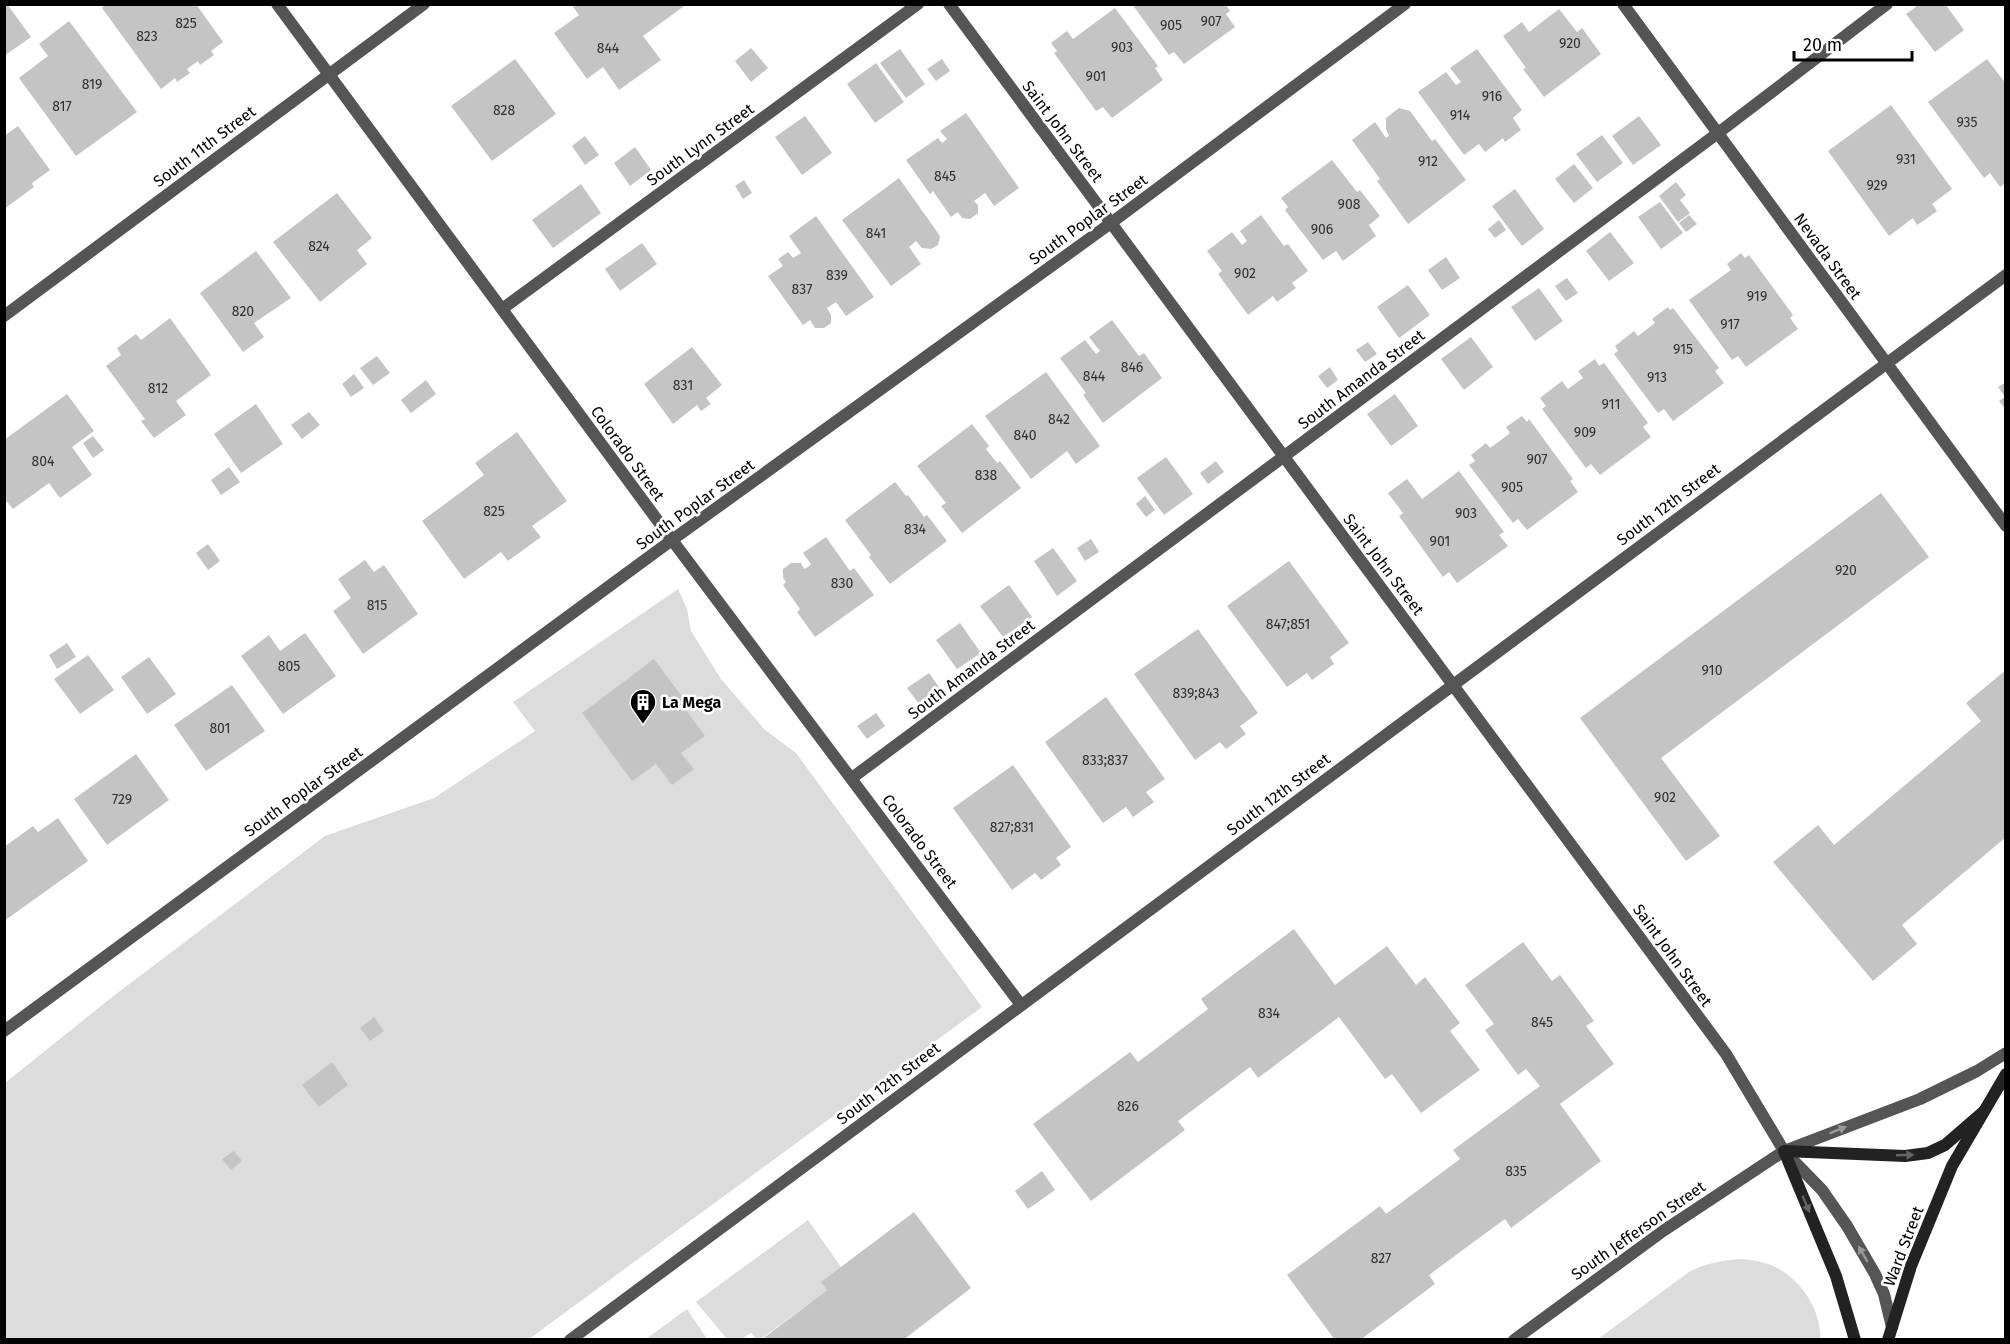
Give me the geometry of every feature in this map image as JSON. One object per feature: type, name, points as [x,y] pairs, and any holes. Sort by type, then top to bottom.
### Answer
[{"type":"main road","points":[[1856,1340],[1836,1276],[1784,1151],[1905,1156],[1928,1153],[1945,1145],[1982,1113],[2006,1074]]},
{"type":"main road","name":"Ward Street","points":[[1890,1334],[1911,1266],[1952,1166],[1982,1113]]},
{"type":"street","name":"Colorado Street","points":[[277,4],[672,540],[1021,1005]]},
{"type":"street","name":"South 11th Street","points":[[4,316],[424,4]]},
{"type":"street","name":"South Lynn Street","points":[[502,309],[918,4]]},
{"type":"street","name":"Saint John Street","points":[[949,4],[1726,1054],[1784,1151],[1822,1190],[1846,1226],[1884,1294],[1890,1334]]},
{"type":"street","name":"South Poplar Street","points":[[4,1031],[672,540],[1110,223],[1405,4]]},
{"type":"street","name":"Nevada Street","points":[[1623,4],[2006,526]]},
{"type":"street","name":"South Amanda Street","points":[[852,777],[1718,134],[1887,4]]},
{"type":"street","name":"South 12th Street","points":[[570,1340],[2006,275]]},
{"type":"street","name":"South Jefferson Street","points":[[1514,1340],[1663,1231],[1784,1151],[1920,1099],[1977,1071],[2006,1053]]},
{"type":"shaded area","points":[[678,589],[687,609],[691,631],[721,679],[765,730],[796,753],[982,1007],[529,1339],[5,1340],[5,1083],[116,994],[325,836],[434,798],[535,731],[513,702]]},
{"type":"shaded area","points":[[808,1220],[841,1267],[827,1290],[761,1339],[756,1339],[751,1333],[741,1339],[727,1339],[696,1302]]},
{"type":"shaded area","points":[[1741,1259],[1773,1266],[1795,1281],[1811,1302],[1816,1314],[1820,1339],[1598,1339],[1689,1272],[1715,1262]]},
{"type":"shaded area","points":[[687,1309],[707,1339],[646,1339]]},
{"type":"building","points":[[4,4],[7,4],[31,37],[4,56]]},
{"type":"building","points":[[106,4],[196,4],[223,42],[211,51],[214,55],[200,65],[198,61],[187,69],[190,73],[177,82],[175,78],[161,89],[102,8]]},
{"type":"building","points":[[576,4],[687,4],[643,36],[661,60],[619,90],[603,67],[587,79],[554,33],[579,15],[573,7]]},
{"type":"building","points":[[1132,4],[1225,4],[1230,11],[1226,14],[1235,27],[1184,64],[1174,52],[1169,55]]},
{"type":"building","points":[[1920,4],[1945,4],[1964,30],[1935,52],[1906,14]]},
{"type":"building","points":[[1115,8],[1158,66],[1155,68],[1163,80],[1112,118],[1103,107],[1096,111],[1054,53],[1057,51],[1051,43],[1067,31],[1073,39]]},
{"type":"building","points":[[1559,9],[1577,32],[1582,28],[1601,54],[1544,97],[1523,69],[1526,68],[1503,36],[1522,22],[1529,32]]},
{"type":"building","points":[[69,21],[137,112],[76,156],[19,78],[48,56],[39,44]]},
{"type":"building","points":[[751,48],[768,68],[751,82],[735,61]]},
{"type":"building","points":[[900,49],[925,84],[906,98],[880,63]]},
{"type":"building","points":[[1477,49],[1522,110],[1513,118],[1521,130],[1505,142],[1503,138],[1485,152],[1479,144],[1464,155],[1418,92],[1446,72],[1456,85],[1461,82],[1450,68]]},
{"type":"building","points":[[515,59],[556,114],[492,161],[451,106]]},
{"type":"building","points":[[942,59],[950,71],[936,81],[927,69]]},
{"type":"building","points":[[1987,59],[2006,84],[2006,183],[2000,187],[1990,173],[1984,178],[1928,102]]},
{"type":"building","points":[[876,63],[904,102],[875,123],[847,84]]},
{"type":"building","points":[[1891,105],[1952,189],[1932,204],[1937,211],[1917,225],[1913,218],[1889,236],[1828,151]]},
{"type":"building","points":[[1399,108],[1410,111],[1432,141],[1435,139],[1466,180],[1408,224],[1377,181],[1380,179],[1352,140],[1375,122],[1386,138],[1389,136],[1386,129],[1386,118]]},
{"type":"building","points":[[966,113],[1019,188],[994,206],[985,193],[974,201],[978,205],[978,213],[970,219],[962,218],[958,212],[951,217],[933,191],[930,194],[906,160],[938,138],[942,143],[947,139],[940,131]]},
{"type":"building","points":[[805,116],[832,153],[802,175],[775,137]]},
{"type":"building","points":[[1639,116],[1661,145],[1633,165],[1612,136]]},
{"type":"building","points":[[18,126],[50,170],[32,183],[34,187],[4,209],[4,136]]},
{"type":"building","points":[[1602,135],[1623,163],[1597,182],[1576,154]]},
{"type":"building","points":[[585,136],[599,155],[585,165],[572,146]]},
{"type":"building","points":[[635,147],[651,170],[630,186],[614,163]]},
{"type":"building","points":[[1332,160],[1357,192],[1360,190],[1380,216],[1369,225],[1376,236],[1343,261],[1336,251],[1323,260],[1285,210],[1288,207],[1281,198]]},
{"type":"building","points":[[1574,164],[1593,188],[1574,203],[1555,179]]},
{"type":"building","points":[[899,178],[940,236],[938,245],[931,249],[922,248],[916,241],[909,247],[921,264],[891,286],[842,220]]},
{"type":"building","points":[[744,180],[752,193],[743,199],[735,186]]},
{"type":"building","points":[[1676,182],[1686,195],[1680,200],[1690,213],[1678,222],[1659,196]]},
{"type":"building","points":[[581,184],[601,213],[553,248],[532,220]]},
{"type":"building","points":[[1515,189],[1544,229],[1522,246],[1492,206]]},
{"type":"building","points":[[337,193],[372,238],[357,250],[367,264],[320,302],[273,242]]},
{"type":"building","points":[[1660,202],[1683,233],[1661,249],[1638,217]]},
{"type":"building","points":[[1261,215],[1284,246],[1288,244],[1308,271],[1292,283],[1296,288],[1277,302],[1273,296],[1248,315],[1218,274],[1222,271],[1207,251],[1232,232],[1242,245],[1247,241],[1240,231]]},
{"type":"building","points":[[1689,215],[1697,224],[1686,232],[1679,223]]},
{"type":"building","points":[[816,216],[874,297],[846,316],[836,302],[827,308],[831,315],[831,323],[824,328],[815,328],[810,320],[803,325],[768,276],[783,266],[778,259],[788,252],[793,258],[801,253],[789,236]]},
{"type":"building","points":[[1499,220],[1506,230],[1495,238],[1488,229]]},
{"type":"building","points":[[1610,232],[1634,263],[1609,281],[1586,251]]},
{"type":"building","points":[[642,243],[657,264],[620,291],[605,269]]},
{"type":"building","points":[[256,251],[291,298],[254,323],[264,337],[243,352],[200,293]]},
{"type":"building","points":[[1741,253],[1745,258],[1749,255],[1793,315],[1790,318],[1798,329],[1746,367],[1738,356],[1732,360],[1689,300],[1731,270],[1727,264]]},
{"type":"building","points":[[1446,257],[1460,278],[1442,290],[1428,270]]},
{"type":"building","points":[[1567,278],[1578,293],[1566,301],[1555,286]]},
{"type":"building","points":[[1408,285],[1430,315],[1399,338],[1377,307]]},
{"type":"building","points":[[1539,288],[1563,321],[1535,341],[1511,307]]},
{"type":"building","points":[[1668,307],[1670,310],[1673,308],[1719,368],[1715,371],[1724,383],[1673,421],[1664,409],[1658,413],[1614,354],[1618,351],[1615,346],[1634,331],[1638,336],[1655,323],[1652,319]]},
{"type":"building","points":[[170,318],[211,375],[176,401],[186,415],[154,438],[141,421],[145,419],[106,366],[121,355],[117,348],[136,334],[141,340]]},
{"type":"building","points":[[1112,320],[1139,356],[1144,353],[1162,378],[1103,423],[1083,395],[1086,393],[1060,358],[1085,340],[1096,354],[1100,351],[1089,337]]},
{"type":"building","points":[[1471,337],[1493,367],[1464,390],[1441,359]]},
{"type":"building","points":[[1368,342],[1377,354],[1365,362],[1356,350]]},
{"type":"building","points":[[692,347],[722,385],[706,398],[711,404],[701,411],[697,405],[673,424],[644,384]]},
{"type":"building","points":[[377,356],[390,373],[373,385],[360,368]]},
{"type":"building","points":[[1595,359],[1599,366],[1604,363],[1648,423],[1643,427],[1651,437],[1600,475],[1591,464],[1586,468],[1542,409],[1546,406],[1540,398],[1562,381],[1568,389],[1583,378],[1578,371]]},
{"type":"building","points":[[1330,367],[1338,380],[1327,388],[1318,376]]},
{"type":"building","points":[[1046,372],[1100,446],[1076,464],[1067,451],[1031,479],[985,416]]},
{"type":"building","points":[[354,374],[364,388],[351,397],[342,384]]},
{"type":"building","points":[[426,380],[436,394],[411,413],[401,400]]},
{"type":"building","points":[[2006,382],[2006,410],[1999,401],[2005,397],[1998,387]]},
{"type":"building","points":[[67,394],[94,431],[72,447],[92,475],[60,498],[49,483],[13,509],[4,498],[4,440]]},
{"type":"building","points":[[1395,394],[1418,426],[1391,446],[1367,414]]},
{"type":"building","points":[[256,404],[283,444],[241,473],[214,434]]},
{"type":"building","points":[[309,412],[320,425],[302,439],[291,425]]},
{"type":"building","points":[[1522,416],[1527,422],[1529,419],[1573,479],[1570,481],[1578,492],[1527,530],[1518,519],[1513,523],[1469,465],[1475,461],[1471,455],[1486,443],[1490,448],[1501,440],[1510,433],[1506,427]]},
{"type":"building","points":[[972,424],[989,446],[986,449],[997,463],[1000,461],[1021,488],[962,533],[941,506],[946,503],[917,466]]},
{"type":"building","points":[[517,432],[567,501],[532,526],[541,537],[508,561],[501,552],[464,579],[422,521],[484,475],[475,463]]},
{"type":"building","points":[[93,436],[104,450],[93,458],[83,443]]},
{"type":"building","points":[[1166,457],[1193,494],[1164,515],[1137,478]]},
{"type":"building","points":[[1216,461],[1224,472],[1208,484],[1200,473]]},
{"type":"building","points":[[229,467],[240,482],[221,495],[211,480]]},
{"type":"building","points":[[1459,471],[1504,532],[1499,535],[1508,546],[1457,583],[1449,572],[1443,577],[1399,516],[1403,513],[1388,493],[1407,479],[1422,499]]},
{"type":"building","points":[[895,482],[924,517],[927,515],[947,541],[890,584],[845,520]]},
{"type":"building","points":[[1881,493],[1929,557],[1661,758],[1720,836],[1686,861],[1580,718]]},
{"type":"building","points":[[1145,496],[1155,510],[1146,517],[1136,504]]},
{"type":"building","points":[[826,537],[850,571],[854,568],[874,595],[815,637],[797,612],[800,609],[783,585],[786,582],[783,578],[783,569],[791,563],[801,563],[804,569],[808,567],[811,564],[803,553]]},
{"type":"building","points":[[1091,539],[1099,552],[1085,561],[1077,548]]},
{"type":"building","points":[[208,544],[220,561],[208,570],[196,553]]},
{"type":"building","points":[[1053,548],[1077,581],[1057,596],[1034,561]]},
{"type":"building","points":[[365,560],[374,572],[384,565],[418,614],[363,654],[333,611],[351,598],[338,579]]},
{"type":"building","points":[[1289,561],[1349,643],[1330,657],[1334,664],[1312,680],[1307,673],[1287,687],[1227,606]]},
{"type":"building","points":[[1009,585],[1032,617],[1003,637],[980,606]]},
{"type":"building","points":[[960,623],[981,653],[957,669],[936,640]]},
{"type":"building","points":[[1198,629],[1258,713],[1240,726],[1246,734],[1226,749],[1220,742],[1195,760],[1134,674]]},
{"type":"building","points":[[305,633],[336,676],[283,714],[241,656],[269,635],[280,651]]},
{"type":"building","points":[[67,643],[76,657],[57,669],[49,655]]},
{"type":"building","points":[[88,655],[114,690],[80,714],[54,679]]},
{"type":"building","points":[[149,657],[176,694],[147,714],[121,677]]},
{"type":"building","name":"La Mega","points":[[654,659],[683,698],[679,701],[705,736],[681,753],[694,769],[672,785],[656,764],[632,781],[582,713]]},
{"type":"building","points":[[2006,670],[2006,837],[1902,925],[1917,944],[1873,981],[1773,862],[1818,825],[1834,845],[1981,721],[1966,703]]},
{"type":"building","points":[[929,673],[941,690],[919,704],[907,688]]},
{"type":"building","points":[[232,685],[265,731],[206,771],[174,725]]},
{"type":"building","points":[[1106,697],[1165,779],[1146,792],[1154,802],[1133,817],[1126,807],[1103,823],[1045,742]]},
{"type":"building","points":[[876,713],[885,726],[867,739],[857,726]]},
{"type":"building","points":[[136,754],[169,800],[107,845],[74,799]]},
{"type":"building","points":[[1013,765],[1071,847],[1056,858],[1061,865],[1041,880],[1035,873],[1012,890],[953,808]]},
{"type":"building","points":[[58,818],[88,861],[4,921],[4,847],[33,826],[38,832]]},
{"type":"building","points":[[1294,929],[1335,985],[1387,946],[1416,985],[1425,977],[1460,1023],[1450,1031],[1480,1070],[1421,1113],[1392,1074],[1385,1079],[1339,1017],[1258,1078],[1250,1067],[1178,1121],[1185,1130],[1091,1201],[1033,1124],[1130,1052],[1138,1062],[1208,1009],[1201,999]]},
{"type":"building","points":[[1523,942],[1552,981],[1560,975],[1594,1021],[1586,1026],[1614,1064],[1560,1104],[1601,1161],[1511,1228],[1505,1219],[1429,1275],[1435,1284],[1360,1340],[1335,1340],[1287,1275],[1380,1206],[1386,1214],[1460,1159],[1453,1150],[1540,1086],[1526,1069],[1518,1075],[1485,1030],[1494,1024],[1465,985]]},
{"type":"building","points":[[374,1017],[384,1031],[370,1041],[360,1028]]},
{"type":"building","points":[[332,1062],[348,1085],[319,1107],[302,1085]]},
{"type":"building","points":[[234,1151],[242,1161],[231,1170],[222,1159]]},
{"type":"building","points":[[1042,1171],[1055,1190],[1028,1209],[1015,1191]]},
{"type":"building","points":[[914,1212],[971,1288],[903,1340],[761,1340],[827,1290],[821,1282]]},
{"type":"place","name":"La Mega","points":[[643,725]]}]
